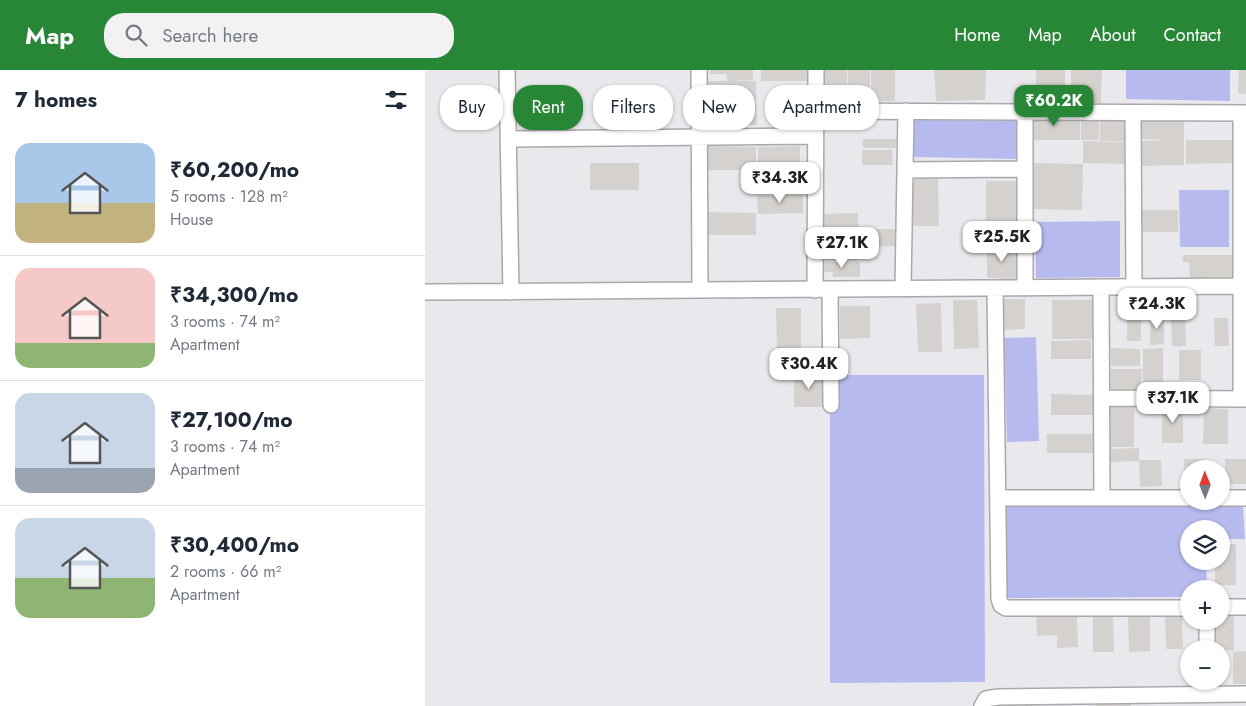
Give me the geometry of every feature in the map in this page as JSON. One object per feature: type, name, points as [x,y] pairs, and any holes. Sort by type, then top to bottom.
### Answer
[{"type":"street","points":[[507,70],[511,292]]},
{"type":"street","points":[[699,70],[700,290]]},
{"type":"street","points":[[815,70],[815,85]]},
{"type":"street","points":[[879,111],[1244,113],[1244,399],[1103,398]]},
{"type":"street","points":[[903,289],[906,111]]},
{"type":"street","points":[[1025,112],[1025,288]]},
{"type":"street","points":[[1133,113],[1135,287]]},
{"type":"street","points":[[815,130],[831,405]]},
{"type":"street","points":[[508,139],[815,136]]},
{"type":"street","points":[[905,170],[1025,169]]},
{"type":"street","points":[[425,292],[1244,286]]},
{"type":"street","points":[[1101,287],[1102,498]]},
{"type":"street","points":[[995,288],[999,599],[1001,605],[1006,608],[1180,608]]},
{"type":"street","points":[[998,498],[1180,498]]},
{"type":"street","points":[[1230,498],[1246,498]]},
{"type":"street","points":[[1230,607],[1246,607]]},
{"type":"street","points":[[983,706],[986,699],[999,697],[1079,701],[1188,690]]},
{"type":"street","points":[[1221,690],[1246,694]]},
{"type":"shaded area","points":[[1126,70],[1230,70],[1230,101],[1126,99]]},
{"type":"shaded area","points":[[913,120],[1018,121],[1017,159],[913,157]]},
{"type":"shaded area","points":[[1179,190],[1229,190],[1229,247],[1180,247]]},
{"type":"shaded area","points":[[1120,221],[1120,277],[1036,278],[1035,222]]},
{"type":"shaded area","points":[[1036,337],[1039,441],[1007,442],[1004,338]]},
{"type":"shaded area","points":[[830,375],[984,375],[985,682],[830,683]]},
{"type":"shaded area","points":[[1004,504],[1180,505],[1180,510],[1230,510],[1230,506],[1243,506],[1245,539],[1230,539],[1230,520],[1180,520],[1180,570],[1206,570],[1207,580],[1180,580],[1180,597],[1007,598]]},
{"type":"building","points":[[710,70],[753,70],[753,80],[730,81],[756,81],[756,102],[755,85],[707,85],[707,81],[727,81],[727,74],[710,74]]},
{"type":"building","points":[[761,70],[808,70],[808,81],[761,81]]},
{"type":"building","points":[[823,70],[847,70],[847,85],[823,85]]},
{"type":"building","points":[[848,70],[870,70],[870,85],[848,85]]},
{"type":"building","points":[[871,70],[895,70],[895,101],[879,101],[879,85],[871,85]]},
{"type":"building","points":[[934,70],[986,70],[985,100],[936,101]]},
{"type":"building","points":[[1036,70],[1065,70],[1065,102],[1036,102]]},
{"type":"building","points":[[1071,70],[1102,70],[1101,104],[1071,103]]},
{"type":"building","points":[[1239,70],[1246,70],[1246,94],[1238,93]]},
{"type":"building","points":[[755,103],[756,103],[757,125],[755,125]]},
{"type":"building","points":[[1028,114],[1080,115],[1080,140],[1029,140]]},
{"type":"building","points":[[1142,115],[1184,116],[1184,165],[1141,166],[1140,141],[1168,140],[1141,139]]},
{"type":"building","points":[[1081,116],[1099,116],[1099,140],[1081,140]]},
{"type":"building","points":[[1100,116],[1128,116],[1128,141],[1100,141]]},
{"type":"building","points":[[863,139],[896,139],[896,148],[863,148]]},
{"type":"building","points":[[1186,140],[1232,140],[1232,163],[1186,164]]},
{"type":"building","points":[[1083,141],[1126,142],[1126,164],[1083,163]]},
{"type":"building","points":[[708,146],[756,147],[756,170],[708,170]]},
{"type":"building","points":[[800,146],[800,193],[758,194],[758,147]]},
{"type":"building","points":[[862,150],[892,150],[893,165],[862,165]]},
{"type":"building","points":[[590,163],[639,163],[639,190],[590,190]]},
{"type":"building","points":[[1033,163],[1083,164],[1082,210],[1032,209]]},
{"type":"building","points":[[907,176],[938,176],[939,226],[908,226]]},
{"type":"building","points":[[986,181],[1016,181],[1017,227],[986,228]]},
{"type":"building","points":[[803,195],[803,213],[758,214],[757,196]]},
{"type":"building","points":[[1136,210],[1178,210],[1178,232],[1136,232]]},
{"type":"building","points":[[707,212],[756,213],[756,235],[707,235]]},
{"type":"building","points":[[858,213],[858,229],[822,229],[822,214]]},
{"type":"building","points":[[857,229],[896,229],[896,246],[857,247]]},
{"type":"building","points":[[821,230],[856,230],[856,246],[821,246]]},
{"type":"building","points":[[987,230],[1016,230],[1016,246],[987,246]]},
{"type":"building","points":[[823,247],[857,247],[857,261],[823,260]]},
{"type":"building","points":[[987,248],[1017,248],[1016,279],[987,278]]},
{"type":"building","points":[[1183,255],[1232,255],[1232,280],[1190,280],[1189,262],[1183,262]]},
{"type":"building","points":[[822,262],[860,262],[860,277],[832,277],[833,272],[822,272]]},
{"type":"building","points":[[999,299],[1025,299],[1025,329],[998,330]]},
{"type":"building","points":[[953,300],[977,300],[979,348],[954,349]]},
{"type":"building","points":[[1052,300],[1094,300],[1094,339],[1052,339]]},
{"type":"building","points":[[941,303],[942,352],[918,352],[916,304]]},
{"type":"building","points":[[840,306],[870,306],[870,338],[840,339]]},
{"type":"building","points":[[776,308],[801,308],[801,350],[777,352]]},
{"type":"building","points":[[1127,313],[1141,313],[1141,341],[1127,341]]},
{"type":"building","points":[[1150,316],[1164,316],[1164,344],[1150,345]]},
{"type":"building","points":[[1171,318],[1185,318],[1186,346],[1172,346]]},
{"type":"building","points":[[1214,318],[1228,318],[1229,346],[1215,346]]},
{"type":"building","points":[[1091,340],[1091,359],[1051,359],[1051,341]]},
{"type":"building","points":[[1111,348],[1140,349],[1140,366],[1111,366]]},
{"type":"building","points":[[1163,348],[1163,386],[1143,386],[1143,349]]},
{"type":"building","points":[[1179,350],[1201,350],[1201,380],[1179,380]]},
{"type":"building","points":[[1111,369],[1142,369],[1141,391],[1111,391]]},
{"type":"building","points":[[794,373],[823,373],[823,407],[794,407]]},
{"type":"building","points":[[1051,394],[1095,395],[1095,415],[1051,415]]},
{"type":"building","points":[[1183,405],[1183,443],[1162,443],[1162,406]]},
{"type":"building","points":[[1109,407],[1134,407],[1134,447],[1109,447]]},
{"type":"building","points":[[1204,408],[1228,409],[1228,444],[1203,444]]},
{"type":"building","points":[[1047,434],[1095,434],[1095,453],[1047,453]]},
{"type":"building","points":[[1139,448],[1139,461],[1109,462],[1109,449]]},
{"type":"building","points":[[1184,459],[1204,459],[1204,460]]},
{"type":"building","points":[[1246,459],[1246,484],[1230,484],[1230,460],[1225,460]]},
{"type":"building","points":[[1139,460],[1161,460],[1162,486],[1140,487]]},
{"type":"building","points":[[1230,544],[1236,544],[1236,585],[1230,585],[1230,580],[1215,580],[1215,570],[1230,570]]},
{"type":"building","points":[[1055,610],[1056,617],[1077,617],[1078,647],[1057,648],[1057,635],[1037,636],[1036,611]]},
{"type":"building","points":[[1113,611],[1114,652],[1093,652],[1093,612]]},
{"type":"building","points":[[1230,614],[1234,614],[1234,651],[1230,651],[1230,640],[1213,640],[1213,630],[1230,630]]},
{"type":"building","points":[[1128,616],[1150,616],[1150,651],[1129,652]]},
{"type":"building","points":[[1165,616],[1180,616],[1180,630],[1182,630],[1183,640],[1180,640],[1180,649],[1166,649]]},
{"type":"building","points":[[1246,651],[1246,684],[1233,684],[1233,652]]},
{"type":"building","points":[[1028,700],[1028,706],[988,706]]},
{"type":"building","points":[[1131,701],[1131,706],[1096,706],[1096,702]]}]
